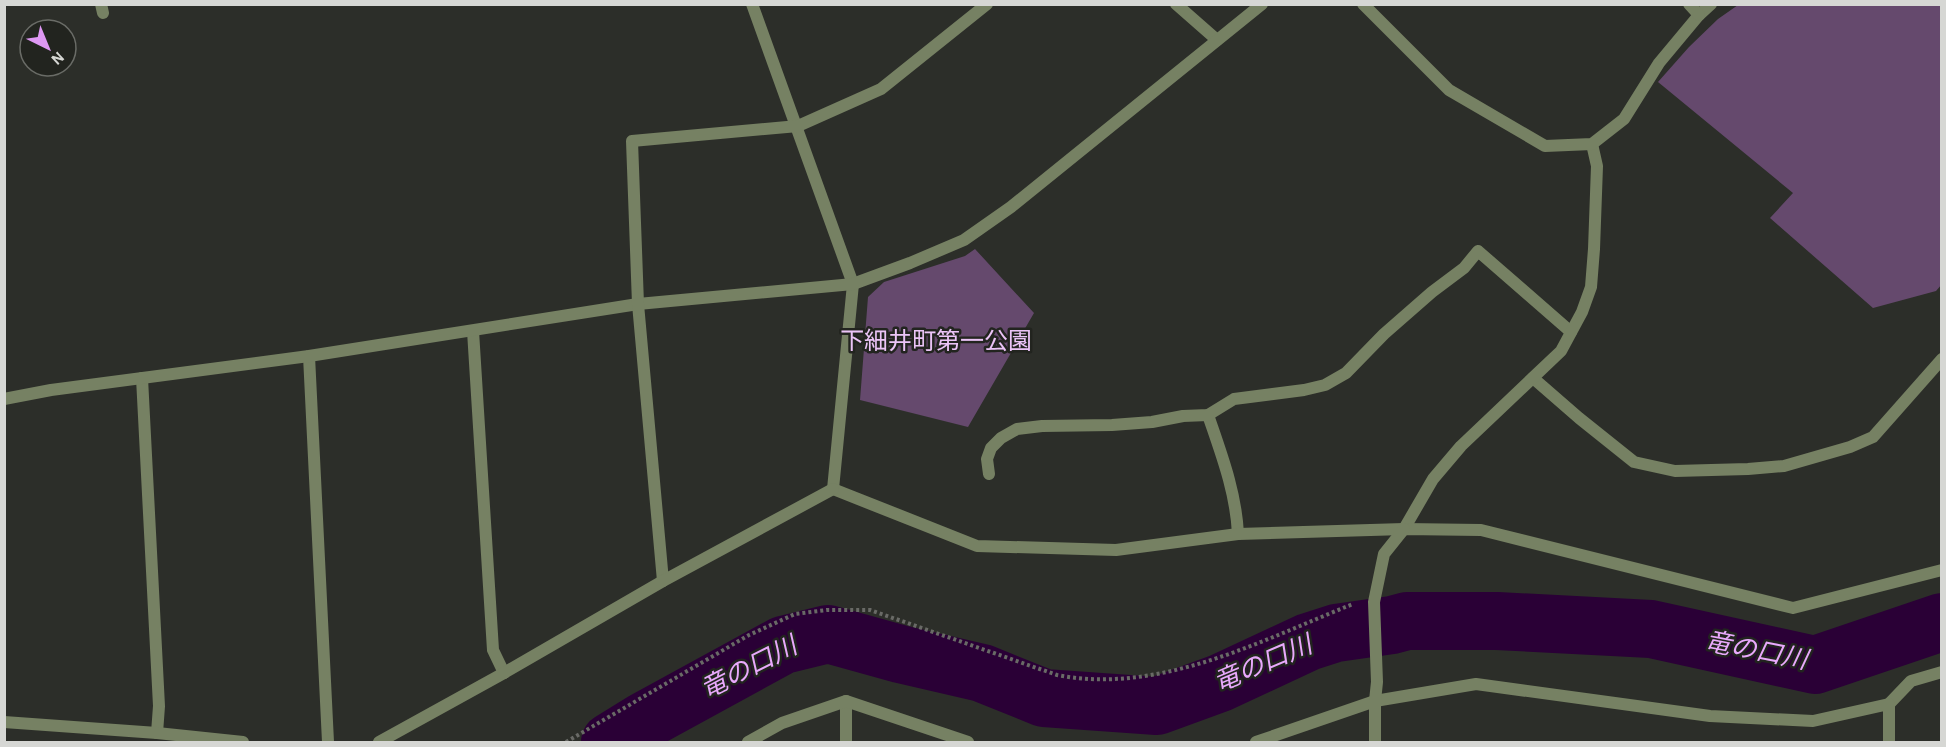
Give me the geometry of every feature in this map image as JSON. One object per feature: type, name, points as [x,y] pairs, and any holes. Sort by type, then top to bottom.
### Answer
[{"type":"street","points":[[752,4],[798,126],[853,284],[833,489]]},
{"type":"street","points":[[663,581],[638,304],[632,141],[798,126],[881,89],[987,4]]},
{"type":"street","points":[[1176,4],[1217,40]]},
{"type":"street","points":[[4,399],[51,390],[309,356],[638,304],[853,284],[964,240],[1011,207],[1262,4]]},
{"type":"street","points":[[1363,4],[1449,90],[1545,146],[1592,144],[1624,119],[1659,63],[1711,4]]},
{"type":"street","points":[[1689,4],[1699,15]]},
{"type":"street","points":[[1375,742],[1377,682],[1374,600],[1384,555],[1404,529],[1433,479],[1454,454],[1561,351],[1582,312],[1591,287],[1594,249],[1597,166],[1592,144]]},
{"type":"street","points":[[989,474],[987,459],[991,448],[1001,438],[1017,429],[1152,422],[1208,415],[1233,399],[1325,385],[1346,373],[1384,334],[1464,267],[1478,251],[1571,332]]},
{"type":"street","points":[[473,331],[493,650],[504,673]]},
{"type":"street","points":[[309,356],[328,742]]},
{"type":"street","points":[[1533,378],[1634,462],[1675,471],[1748,469],[1784,466],[1850,447],[1873,437],[1941,359]]},
{"type":"street","points":[[142,378],[159,706],[157,733]]},
{"type":"street","points":[[1208,415],[1226,467],[1237,516],[1238,534]]},
{"type":"street","points":[[833,489],[977,546],[1116,550],[1238,534],[1404,529],[1482,530],[1793,608],[1941,570]]},
{"type":"street","points":[[379,742],[663,581],[833,489]]},
{"type":"street","points":[[1256,742],[1375,701],[1476,684],[1710,716],[1813,721],[1889,704],[1911,681],[1941,672]]},
{"type":"street","points":[[748,742],[782,723],[846,701],[968,742]]},
{"type":"street","points":[[846,701],[846,742]]},
{"type":"street","points":[[1889,704],[1889,742]]},
{"type":"street","points":[[4,722],[243,742]]},
{"type":"path","points":[[566,742],[749,635],[795,614],[827,610],[870,610],[1057,675],[1083,680],[1148,677],[1208,662],[1374,600]]},
{"type":"green space","points":[[1738,5],[1941,5],[1942,284],[1936,291],[1873,308],[1770,218],[1793,193],[1658,82],[1718,19]]},
{"type":"green space","name":"下細井町第一公園","points":[[975,249],[1034,313],[968,427],[860,400],[868,297],[884,282],[965,256]]},
{"type":"waterway","name":"竜の口川","points":[[610,742],[783,645],[828,634],[982,673],[1044,698],[1157,706],[1220,683],[1308,642],[1336,633],[1407,621],[1497,621],[1651,629],[1815,665],[1942,622]]}]
